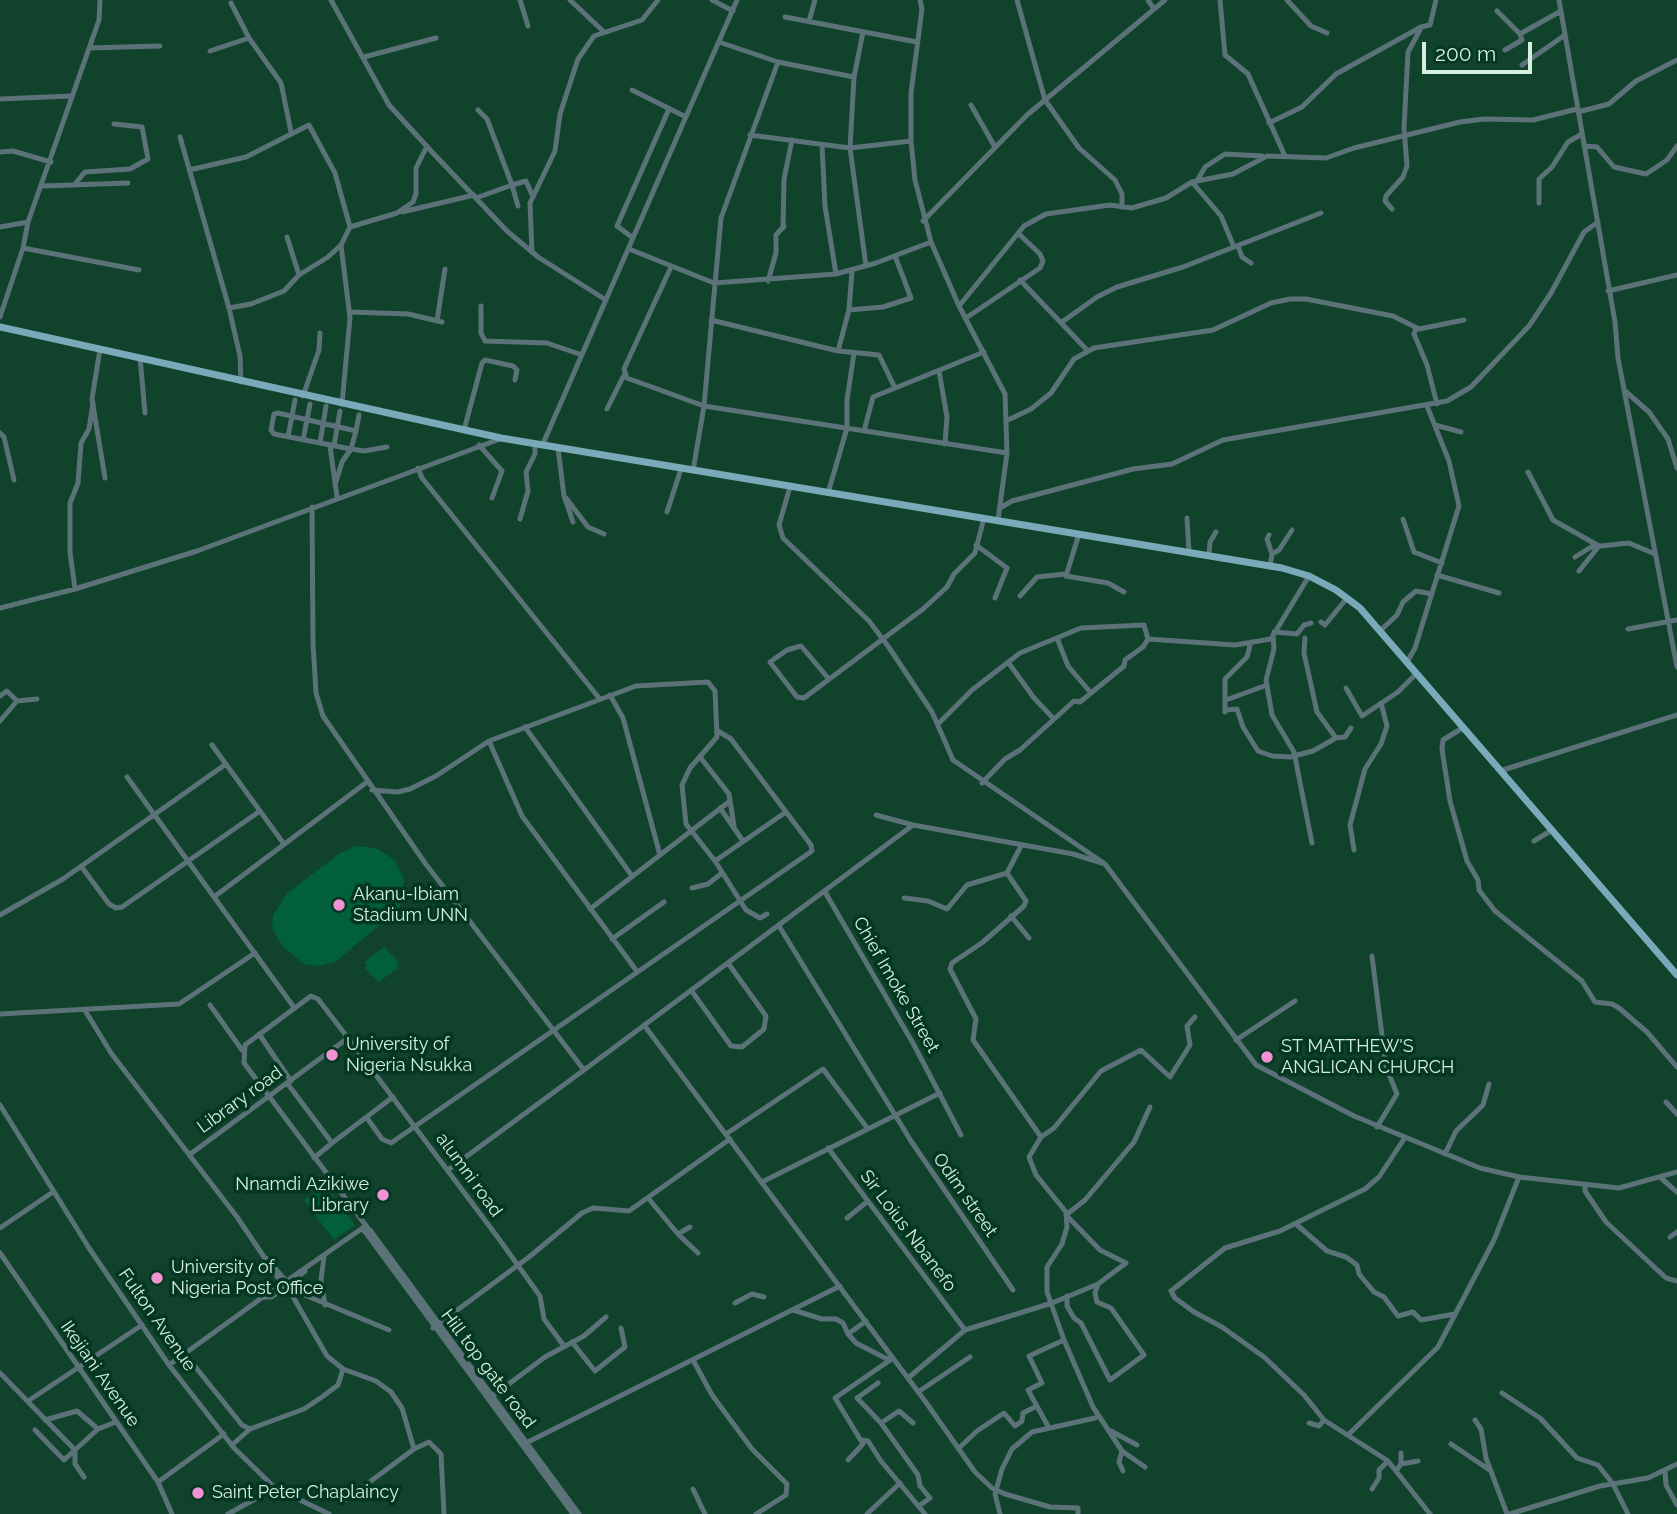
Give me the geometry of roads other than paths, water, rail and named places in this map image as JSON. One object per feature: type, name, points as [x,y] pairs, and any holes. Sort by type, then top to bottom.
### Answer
[{"type":"main road","points":[[0,327],[140,357],[303,396],[341,408],[539,445],[1209,555],[1308,576],[1347,598],[1380,631],[1407,662],[1414,675],[1503,771],[1677,975]]},
{"type":"street","points":[[0,317],[23,248],[28,222],[43,187],[71,96],[99,20],[100,0]]},
{"type":"street","points":[[331,0],[389,105],[475,197],[532,252],[606,300]]},
{"type":"street","points":[[520,0],[528,26]]},
{"type":"street","points":[[570,0],[604,32]]},
{"type":"street","points":[[532,252],[530,203],[555,151],[561,114],[578,59],[594,36],[642,20],[658,0]]},
{"type":"street","points":[[712,0],[733,11]]},
{"type":"street","points":[[520,519],[528,491],[526,472],[582,355],[737,0]]},
{"type":"street","points":[[809,21],[815,0]]},
{"type":"street","points":[[920,0],[911,141],[923,221],[959,306],[1005,394],[1008,420],[1007,453],[998,520]]},
{"type":"street","points":[[1017,0],[1045,100],[1079,148],[1115,180],[1122,194],[1122,207]]},
{"type":"street","points":[[1147,0],[1154,9]]},
{"type":"street","points":[[923,221],[1045,100],[1165,0]]},
{"type":"street","points":[[1220,0],[1225,55],[1248,74],[1285,156]]},
{"type":"street","points":[[1287,0],[1311,26],[1327,33]]},
{"type":"street","points":[[1269,122],[1302,107],[1336,74],[1421,27],[1432,24],[1436,0]]},
{"type":"street","points":[[1559,0],[1624,390],[1655,554],[1674,621],[1677,667]]},
{"type":"street","points":[[231,3],[249,38],[281,83],[292,131]]},
{"type":"street","points":[[1497,11],[1520,34],[1522,40],[1505,50]]},
{"type":"street","points":[[1520,34],[1561,11]]},
{"type":"street","points":[[785,16],[917,42]]},
{"type":"street","points":[[1392,209],[1385,201],[1386,196],[1403,177],[1407,166],[1404,137],[1408,52],[1421,27]]},
{"type":"street","points":[[863,32],[854,77],[850,148],[866,267]]},
{"type":"street","points":[[1522,65],[1565,35]]},
{"type":"street","points":[[210,51],[249,38]]},
{"type":"street","points":[[364,57],[436,38]]},
{"type":"street","points":[[719,42],[778,62],[854,77]]},
{"type":"street","points":[[89,48],[160,46]]},
{"type":"street","points":[[959,306],[1028,223],[1046,214],[1132,208],[1166,198],[1194,181],[1205,167],[1225,153],[1326,158],[1354,148],[1473,120],[1533,120],[1590,109],[1609,104],[1636,81],[1677,60]]},
{"type":"street","points":[[693,471],[704,406],[721,218],[778,62]]},
{"type":"street","points":[[632,90],[686,117]]},
{"type":"street","points":[[0,99],[71,96]]},
{"type":"street","points":[[971,105],[995,147]]},
{"type":"street","points":[[633,238],[617,226],[669,109]]},
{"type":"street","points":[[1579,120],[1590,109]]},
{"type":"street","points":[[478,110],[487,119],[518,206]]},
{"type":"street","points":[[74,185],[85,172],[130,169],[148,159],[142,127],[114,124]]},
{"type":"street","points":[[189,170],[246,157],[292,131],[309,125],[335,173],[350,228],[341,245],[328,257],[299,275],[285,291],[229,308]]},
{"type":"street","points":[[1539,203],[1539,179],[1552,167],[1567,142],[1581,134]]},
{"type":"street","points":[[750,135],[850,148],[911,141]]},
{"type":"street","points":[[180,137],[229,308],[240,356],[241,382]]},
{"type":"street","points":[[768,281],[776,253],[776,235],[784,226],[784,179],[792,140]]},
{"type":"street","points":[[822,145],[825,206],[836,274]]},
{"type":"street","points":[[397,213],[413,202],[416,194],[416,168],[427,146]]},
{"type":"street","points":[[1584,146],[1597,147],[1614,167],[1646,174],[1667,160],[1677,146]]},
{"type":"street","points":[[0,152],[13,151],[51,162]]},
{"type":"street","points":[[1194,181],[1224,177],[1267,156]]},
{"type":"street","points":[[350,228],[397,213],[475,197],[526,181],[533,197]]},
{"type":"street","points":[[1194,181],[1221,216],[1242,257],[1251,263]]},
{"type":"street","points":[[43,187],[128,183]]},
{"type":"street","points":[[1062,322],[1097,297],[1117,287],[1183,267],[1321,213]]},
{"type":"street","points":[[0,227],[28,222]]},
{"type":"street","points":[[1000,508],[1012,501],[1133,469],[1172,464],[1223,440],[1437,404],[1471,387],[1500,359],[1529,326],[1551,293],[1584,232],[1598,222]]},
{"type":"street","points":[[966,318],[1040,268],[1043,261],[1040,254],[1019,234]]},
{"type":"street","points":[[287,237],[299,275]]},
{"type":"street","points":[[629,249],[714,283],[768,281],[852,271],[931,242]]},
{"type":"street","points":[[337,497],[332,446],[341,408],[350,312],[341,245]]},
{"type":"street","points":[[23,248],[139,270]]},
{"type":"street","points":[[849,310],[883,307],[911,298],[895,256]]},
{"type":"street","points":[[607,409],[671,267]]},
{"type":"street","points":[[350,312],[408,314],[440,321],[445,269]]},
{"type":"street","points":[[839,351],[849,310],[852,271]]},
{"type":"street","points":[[1608,291],[1677,275]]},
{"type":"street","points":[[1020,280],[1088,351]]},
{"type":"street","points":[[1008,420],[1031,409],[1051,393],[1074,359],[1088,351],[1105,345],[1213,330],[1271,303],[1306,299],[1393,316],[1416,328],[1429,329],[1464,320]]},
{"type":"street","points":[[481,306],[482,337],[485,341],[541,342],[582,355]]},
{"type":"street","points":[[711,320],[839,351],[879,355],[895,388]]},
{"type":"street","points":[[1416,328],[1414,334],[1427,365],[1437,404]]},
{"type":"street","points":[[303,396],[319,350],[320,333]]},
{"type":"street","points":[[75,589],[70,552],[70,503],[78,482],[81,443],[89,429],[94,372],[100,349]]},
{"type":"street","points":[[864,431],[870,399],[984,352]]},
{"type":"street","points":[[828,493],[847,428],[846,400],[854,353]]},
{"type":"street","points":[[140,357],[145,413]]},
{"type":"street","points":[[464,430],[485,360],[513,366],[517,370],[515,380]]},
{"type":"street","points":[[939,371],[947,417],[944,444]]},
{"type":"street","points":[[624,375],[704,406],[1007,453]]},
{"type":"street","points":[[1624,390],[1649,412],[1668,439],[1677,468]]},
{"type":"street","points":[[288,437],[295,400]]},
{"type":"street","points":[[93,403],[105,478]]},
{"type":"street","points":[[303,440],[310,404]]},
{"type":"street","points":[[320,443],[326,406]]},
{"type":"street","points":[[1407,662],[1415,648],[1459,506],[1457,486],[1427,406]]},
{"type":"street","points":[[356,430],[276,413],[271,430],[274,434],[364,451],[387,447]]},
{"type":"street","points":[[335,485],[342,462],[351,449],[359,415]]},
{"type":"street","points":[[1435,425],[1461,432]]},
{"type":"street","points":[[0,433],[4,437],[14,480]]},
{"type":"street","points":[[0,608],[75,589],[197,551],[501,438]]},
{"type":"street","points":[[479,445],[502,471],[492,498]]},
{"type":"street","points":[[558,448],[564,496],[573,522]]},
{"type":"street","points":[[418,468],[422,478],[599,698]]},
{"type":"street","points":[[667,512],[681,469]]},
{"type":"street","points":[[1528,471],[1553,520],[1599,546]]},
{"type":"street","points":[[790,487],[779,525],[787,544],[841,593],[911,677],[938,724],[953,760],[982,783],[1105,864],[1256,1065],[1377,1127],[1480,1168],[1519,1177],[1619,1188],[1677,1172]]},
{"type":"street","points":[[564,496],[588,527],[604,534]]},
{"type":"street","points":[[312,507],[311,583],[316,693],[323,716],[425,863],[584,1070]]},
{"type":"street","points":[[828,678],[801,646],[787,650],[770,662],[802,699],[923,609],[947,587],[954,574],[970,560],[984,518]]},
{"type":"street","points":[[1187,518],[1189,552]]},
{"type":"street","points":[[1403,519],[1413,552],[1442,563]]},
{"type":"street","points":[[1272,555],[1292,530]]},
{"type":"street","points":[[1209,555],[1210,542],[1216,532]]},
{"type":"street","points":[[1065,574],[1079,534]]},
{"type":"street","points":[[1269,535],[1267,539],[1272,555],[1270,566]]},
{"type":"street","points":[[1575,557],[1599,546],[1629,543],[1655,554]]},
{"type":"street","points":[[976,545],[1007,568],[995,598]]},
{"type":"street","points":[[1580,571],[1599,546]]},
{"type":"street","points":[[1065,574],[1070,579],[1108,583],[1124,592]]},
{"type":"street","points":[[1020,596],[1037,577],[1065,574]]},
{"type":"street","points":[[1437,575],[1499,593]]},
{"type":"street","points":[[1148,639],[1235,645],[1271,639],[1308,576]]},
{"type":"street","points":[[1380,631],[1398,615],[1403,602],[1416,591],[1432,594]]},
{"type":"street","points":[[1321,622],[1325,625],[1347,598]]},
{"type":"street","points":[[1628,629],[1674,621]]},
{"type":"street","points":[[1273,634],[1297,634],[1304,625],[1311,623]]},
{"type":"street","points":[[938,724],[972,690],[1020,653],[1082,628],[1144,625],[1148,639],[1143,647],[1125,660],[1124,666],[1080,702],[1074,701],[982,783]]},
{"type":"street","points":[[1273,634],[1275,644],[1270,655],[1267,685],[1272,715],[1293,757],[1303,789],[1312,843]]},
{"type":"street","points":[[1057,638],[1068,666],[1091,693]]},
{"type":"street","points":[[1305,639],[1304,653],[1317,712],[1336,738]]},
{"type":"street","points":[[1251,642],[1247,657],[1225,679],[1225,711],[1237,709],[1243,727],[1258,751],[1272,756],[1293,757],[1313,751],[1336,738],[1345,737],[1351,728]]},
{"type":"street","points":[[1008,662],[1034,698],[1054,718]]},
{"type":"street","points":[[1346,688],[1362,716],[1414,675]]},
{"type":"street","points":[[372,789],[398,792],[422,784],[489,741],[636,686],[708,682],[715,691],[718,731],[713,744],[690,768],[682,785],[686,824],[715,861],[737,900],[753,915],[760,918],[767,914]]},
{"type":"street","points":[[1226,700],[1267,685]]},
{"type":"street","points":[[0,696],[7,691],[17,701]]},
{"type":"street","points":[[610,695],[623,719],[660,855]]},
{"type":"street","points":[[0,721],[17,701],[37,699]]},
{"type":"street","points":[[1354,850],[1350,825],[1365,769],[1381,744],[1387,726],[1381,703]]},
{"type":"street","points":[[1503,771],[1677,715]]},
{"type":"street","points":[[525,727],[632,876]]},
{"type":"street","points":[[1464,727],[1443,740],[1442,749],[1450,801],[1467,861],[1478,880],[1479,890],[1495,911],[1582,981],[1595,1002],[1612,1004],[1619,1008],[1647,1032],[1677,1067]]},
{"type":"street","points":[[367,1118],[387,1144],[812,850],[811,845],[732,739],[718,731]]},
{"type":"street","points":[[489,741],[522,816],[636,971]]},
{"type":"street","points":[[212,745],[284,845]]},
{"type":"street","points":[[700,757],[729,794],[734,826]]},
{"type":"street","points":[[0,915],[81,866],[226,764]]},
{"type":"street","points":[[127,777],[293,1006],[242,1050]]},
{"type":"street","points":[[214,897],[367,782]]},
{"type":"street","points":[[590,909],[730,801]]},
{"type":"street","points":[[720,808],[743,841]]},
{"type":"street","points":[[81,866],[109,904],[116,908],[189,863],[260,811]]},
{"type":"street","points":[[715,861],[786,812]]},
{"type":"street","points":[[876,815],[913,825],[1077,855],[1105,864]]},
{"type":"street","points":[[448,1170],[913,825]]},
{"type":"street","points":[[1534,841],[1553,830]]},
{"type":"street","points":[[1077,855],[1082,838]]},
{"type":"street","points":[[904,898],[928,901],[947,909],[967,885],[1007,873],[1021,846]]},
{"type":"street","points":[[692,888],[708,884],[722,873]]},
{"type":"street","points":[[1007,873],[1026,901],[1024,906],[983,942],[952,963],[950,969],[976,1019],[973,1040],[1041,1137]]},
{"type":"street","name":"Chief Imoke Street","points":[[825,892],[940,1093],[961,1135]]},
{"type":"street","points":[[612,939],[664,902]]},
{"type":"street","points":[[1011,916],[1029,938]]},
{"type":"street","name":"Odim street","points":[[779,926],[895,1115],[1013,1290]]},
{"type":"street","points":[[0,1014],[86,1012],[184,1003],[254,953]]},
{"type":"street","points":[[1372,956],[1386,1068],[1397,1094],[1377,1127]]},
{"type":"street","points":[[691,990],[731,1046],[742,1046],[764,1029],[766,1016],[728,963]]},
{"type":"street","name":"alumni road","points":[[293,1006],[311,996],[316,997],[416,1126],[540,1296],[544,1319],[564,1346]]},
{"type":"street","points":[[1236,1040],[1295,1001]]},
{"type":"street","points":[[210,1005],[242,1050],[245,1066],[573,1514]]},
{"type":"street","name":"Library road","points":[[86,1012],[111,1053],[189,1155],[348,1038]]},
{"type":"street","points":[[908,1378],[965,1330],[1052,1303],[1098,1284],[1126,1263],[1100,1250],[1066,1215],[1030,1163],[1030,1151],[1041,1137],[1054,1128],[1101,1071],[1142,1050],[1170,1077],[1190,1045],[1187,1026],[1195,1017]]},
{"type":"street","points":[[645,1025],[975,1472],[998,1490],[1050,1507],[1078,1508],[1078,1514]]},
{"type":"street","points":[[260,1034],[289,1082],[332,1143]]},
{"type":"street","points":[[435,1326],[582,1213],[593,1208],[629,1211],[823,1069],[869,1129]]},
{"type":"street","points":[[1445,1154],[1456,1131],[1483,1105],[1489,1084]]},
{"type":"street","points":[[762,1182],[940,1093]]},
{"type":"street","points":[[314,1158],[393,1097]]},
{"type":"street","points":[[1666,1102],[1677,1114]]},
{"type":"street","name":"Fulton Avenue","points":[[0,1105],[53,1192],[169,1365],[232,1446],[275,1488],[329,1514]]},
{"type":"street","points":[[1145,1467],[1122,1451],[1093,1407],[1046,1292],[1047,1267],[1062,1244],[1066,1215],[1077,1208],[1134,1142],[1150,1107]]},
{"type":"street","points":[[1404,1139],[1379,1177],[1365,1189],[1296,1224],[1225,1248],[1171,1291],[1175,1298],[1194,1312],[1222,1327],[1264,1357],[1304,1395],[1324,1420],[1388,1461],[1430,1514]]},
{"type":"street","name":"Sir Loius Nbanefo","points":[[828,1148],[965,1330]]},
{"type":"street","points":[[189,1155],[285,1284],[327,1356],[343,1370],[376,1381],[391,1392],[402,1408],[414,1449]]},
{"type":"street","points":[[1348,1435],[1430,1357],[1494,1240],[1519,1177]]},
{"type":"street","points":[[1661,1178],[1677,1192]]},
{"type":"street","points":[[1585,1185],[1585,1191],[1606,1222],[1665,1278],[1677,1281]]},
{"type":"street","points":[[0,1228],[53,1192]]},
{"type":"street","points":[[648,1198],[698,1253]]},
{"type":"street","points":[[847,1218],[868,1201]]},
{"type":"street","points":[[1296,1224],[1327,1251],[1346,1257],[1357,1265],[1359,1274],[1400,1317],[1413,1312],[1421,1320],[1455,1314]]},
{"type":"street","points":[[678,1234],[690,1227]]},
{"type":"street","points":[[169,1365],[264,1297],[271,1297],[285,1284],[365,1230]]},
{"type":"street","name":"Hill top gate road","points":[[365,1230],[435,1326]]},
{"type":"street","points":[[1670,1237],[1677,1233]]},
{"type":"street","name":"Ikejiani Avenue","points":[[0,1253],[158,1482],[172,1514]]},
{"type":"street","points":[[324,1257],[321,1280],[325,1305]]},
{"type":"street","points":[[285,1284],[325,1305],[389,1330]]},
{"type":"street","points":[[1067,1296],[1067,1306],[1074,1318],[1082,1323],[1110,1380],[1144,1355],[1111,1308],[1097,1302],[1095,1293],[1098,1284]]},
{"type":"street","points":[[524,1444],[840,1286]]},
{"type":"street","points":[[735,1303],[752,1294],[764,1297]]},
{"type":"street","points":[[793,1310],[822,1319],[836,1319],[843,1323],[856,1343],[887,1359],[893,1359]]},
{"type":"street","points":[[490,1399],[564,1346],[584,1336],[606,1317]]},
{"type":"street","points":[[848,1334],[866,1321]]},
{"type":"street","points":[[28,1401],[142,1325]]},
{"type":"street","points":[[572,1342],[595,1371],[625,1347],[621,1328]]},
{"type":"street","points":[[1049,1427],[1028,1390],[1042,1383],[1029,1356],[1064,1340]]},
{"type":"street","points":[[185,1354],[242,1424],[250,1429]]},
{"type":"street","points":[[918,1392],[971,1357]]},
{"type":"street","points":[[848,1460],[862,1447],[862,1440],[846,1419],[835,1398],[893,1359]]},
{"type":"street","points":[[692,1360],[712,1395],[752,1449],[787,1484],[786,1495],[756,1514]]},
{"type":"street","points":[[232,1446],[250,1429],[304,1409],[338,1384],[343,1370]]},
{"type":"street","points":[[0,1373],[75,1450],[75,1464],[84,1476]]},
{"type":"street","points":[[878,1383],[857,1398],[881,1423],[918,1475],[920,1486],[930,1498],[919,1506]]},
{"type":"street","points":[[1502,1393],[1516,1399],[1546,1423],[1577,1458],[1598,1465],[1613,1484],[1626,1511],[1620,1514]]},
{"type":"street","points":[[959,1448],[977,1431],[1004,1413],[1014,1426],[1023,1421],[1023,1413],[1037,1406]]},
{"type":"street","points":[[45,1420],[76,1411],[83,1413],[98,1429]]},
{"type":"street","points":[[881,1423],[899,1411],[913,1423]]},
{"type":"street","points":[[1000,1514],[995,1494],[1002,1469],[1013,1449],[1032,1432],[1095,1418]]},
{"type":"street","points":[[1309,1423],[1319,1426],[1324,1420]]},
{"type":"street","points":[[1475,1420],[1481,1429],[1481,1442],[1508,1514],[1613,1484],[1641,1480],[1677,1464]]},
{"type":"street","points":[[35,1430],[64,1460],[98,1429],[116,1422]]},
{"type":"street","points":[[1109,1430],[1137,1445]]},
{"type":"street","points":[[158,1482],[224,1434]]},
{"type":"street","points":[[862,1440],[868,1441],[925,1514]]},
{"type":"street","points":[[344,1501],[414,1449],[429,1442],[441,1454],[444,1514]]},
{"type":"street","name":"Hill top gate road","points":[[524,1444],[579,1514]]},
{"type":"street","points":[[1451,1444],[1491,1471]]},
{"type":"street","points":[[1122,1451],[1119,1462],[1123,1471]]},
{"type":"street","points":[[1396,1471],[1401,1464],[1401,1454]]},
{"type":"street","points":[[1373,1489],[1380,1478],[1379,1470],[1388,1461]]},
{"type":"street","points":[[1401,1464],[1418,1461]]},
{"type":"street","points":[[1665,1471],[1666,1485],[1677,1504]]},
{"type":"street","points":[[867,1514],[900,1483]]},
{"type":"street","points":[[229,1514],[275,1488]]},
{"type":"street","points":[[693,1489],[705,1514]]},
{"type":"place","name":"Akanu-Ibiam Stadium UNN","points":[[339,905]]},
{"type":"place","name":"University of Nigeria Nsukka","points":[[332,1055]]},
{"type":"place","name":"ST MATTHEW'S ANGLICAN CHURCH","points":[[1267,1057]]},
{"type":"place","name":"Nnamdi Azikiwe Library","points":[[383,1195]]},
{"type":"place","name":"University of Nigeria Post Office","points":[[157,1278]]},
{"type":"place","name":"Saint Peter Chaplaincy","points":[[198,1493]]}]
